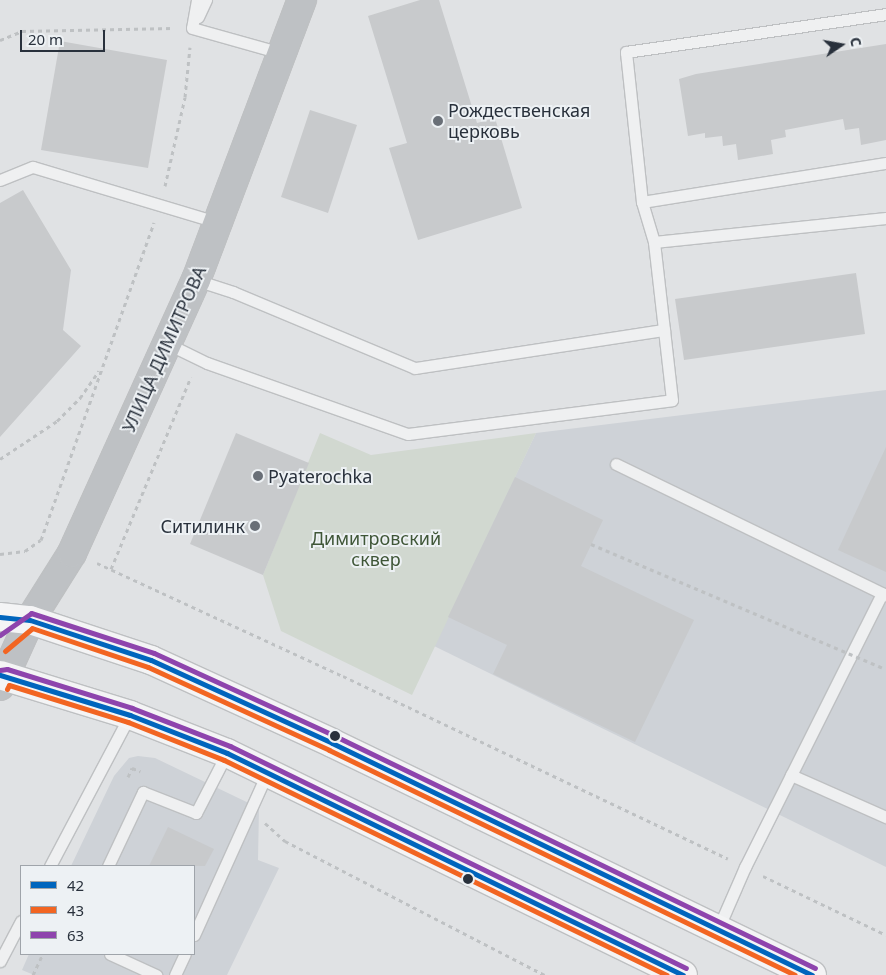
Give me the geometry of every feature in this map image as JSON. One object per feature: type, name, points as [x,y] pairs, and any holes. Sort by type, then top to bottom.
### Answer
[{"type":"main road","points":[[0,616],[30,620],[151,660],[332,743],[812,975]]},
{"type":"main road","points":[[2,679],[130,715],[227,753],[683,975]]},
{"type":"street","name":"УЛИЦА ДИМИТРОВА","points":[[2,679],[30,620],[72,553],[168,344],[220,223],[302,0]]},
{"type":"street","points":[[0,645],[30,620]]},
{"type":"lane","points":[[192,28],[197,0]]},
{"type":"lane","points":[[192,28],[206,0]]},
{"type":"lane","points":[[168,344],[207,363],[408,434],[672,400],[654,242],[642,202],[626,52],[886,14]]},
{"type":"lane","points":[[192,28],[281,53]]},
{"type":"lane","points":[[642,202],[886,162]]},
{"type":"lane","points":[[0,180],[33,167],[220,223]]},
{"type":"lane","points":[[654,242],[886,218]]},
{"type":"lane","points":[[196,280],[232,292],[415,368],[664,330]]},
{"type":"lane","points":[[616,464],[884,594],[745,867],[718,929]]},
{"type":"lane","points":[[51,865],[130,715]]},
{"type":"lane","points":[[108,865],[143,792],[196,813],[227,753]]},
{"type":"lane","points":[[195,933],[267,773]]},
{"type":"lane","points":[[791,775],[886,817]]},
{"type":"lane","points":[[0,961],[20,923]]},
{"type":"lane","points":[[112,955],[156,975]]},
{"type":"lane","points":[[176,975],[185,955]]},
{"type":"path","points":[[0,40],[22,31],[192,28],[185,97],[160,205],[41,540],[25,552],[0,554]]},
{"type":"path","points":[[0,460],[32,441],[56,421],[80,398],[102,367]]},
{"type":"path","points":[[591,544],[886,669]]},
{"type":"path","points":[[90,560],[343,676],[886,935]]},
{"type":"path","points":[[124,786],[132,768],[149,775]]},
{"type":"path","points":[[251,810],[284,841],[545,975]]},
{"type":"path","points":[[33,975],[43,955]]},
{"type":"shaded area","points":[[886,390],[886,867],[434,646],[536,433]]},
{"type":"shaded area","points":[[138,756],[155,758],[259,808],[258,860],[279,868],[227,975],[34,975],[22,970],[29,955],[195,955],[195,865],[71,865],[114,776],[129,758]]},
{"type":"green space","name":"Димитровский сквер","points":[[320,433],[371,455],[536,433],[412,695],[281,631],[263,575]]},
{"type":"building","name":"Рождественская церковь","points":[[420,0],[439,0],[477,123],[495,118],[522,208],[418,240],[389,148],[407,143],[368,16]]},
{"type":"building","points":[[60,41],[167,60],[148,168],[41,150]]},
{"type":"building","points":[[886,44],[886,140],[861,145],[859,128],[845,130],[843,119],[785,130],[786,137],[771,140],[773,154],[738,160],[736,144],[723,146],[722,136],[705,138],[705,133],[688,136],[679,79],[696,74]]},
{"type":"building","points":[[310,110],[357,125],[328,213],[281,197]]},
{"type":"building","points":[[23,190],[71,270],[63,330],[81,346],[0,437],[0,203]]},
{"type":"building","points":[[856,273],[865,334],[684,360],[675,299]]},
{"type":"building","points":[[236,433],[309,463],[263,575],[190,544]]},
{"type":"building","points":[[886,447],[886,572],[838,550]]},
{"type":"building","points":[[515,477],[603,520],[581,566],[694,620],[635,742],[493,674],[507,645],[448,617]]},
{"type":"building","points":[[168,827],[214,849],[205,866],[149,865]]},
{"type":"transit line","name":"63","points":[[0,635],[31,613],[154,653],[335,736],[815,968]]},
{"type":"transit line","name":"42","points":[[0,617],[30,620],[151,660],[332,743],[812,975]]},
{"type":"transit line","name":"43","points":[[5,651],[32,628],[148,667],[329,750],[795,975]]},
{"type":"transit line","name":"63","points":[[0,670],[7,669],[132,708],[230,746],[686,968]]},
{"type":"transit line","name":"42","points":[[0,675],[130,715],[227,753],[683,975]]},
{"type":"transit line","name":"43","points":[[7,689],[9,685],[128,722],[224,760],[666,975]]},
{"type":"place","name":"Рождественская церковь","points":[[438,121]]},
{"type":"place","name":"Pyaterochka","points":[[258,476]]},
{"type":"place","name":"Ситилинк","points":[[255,526]]}]
